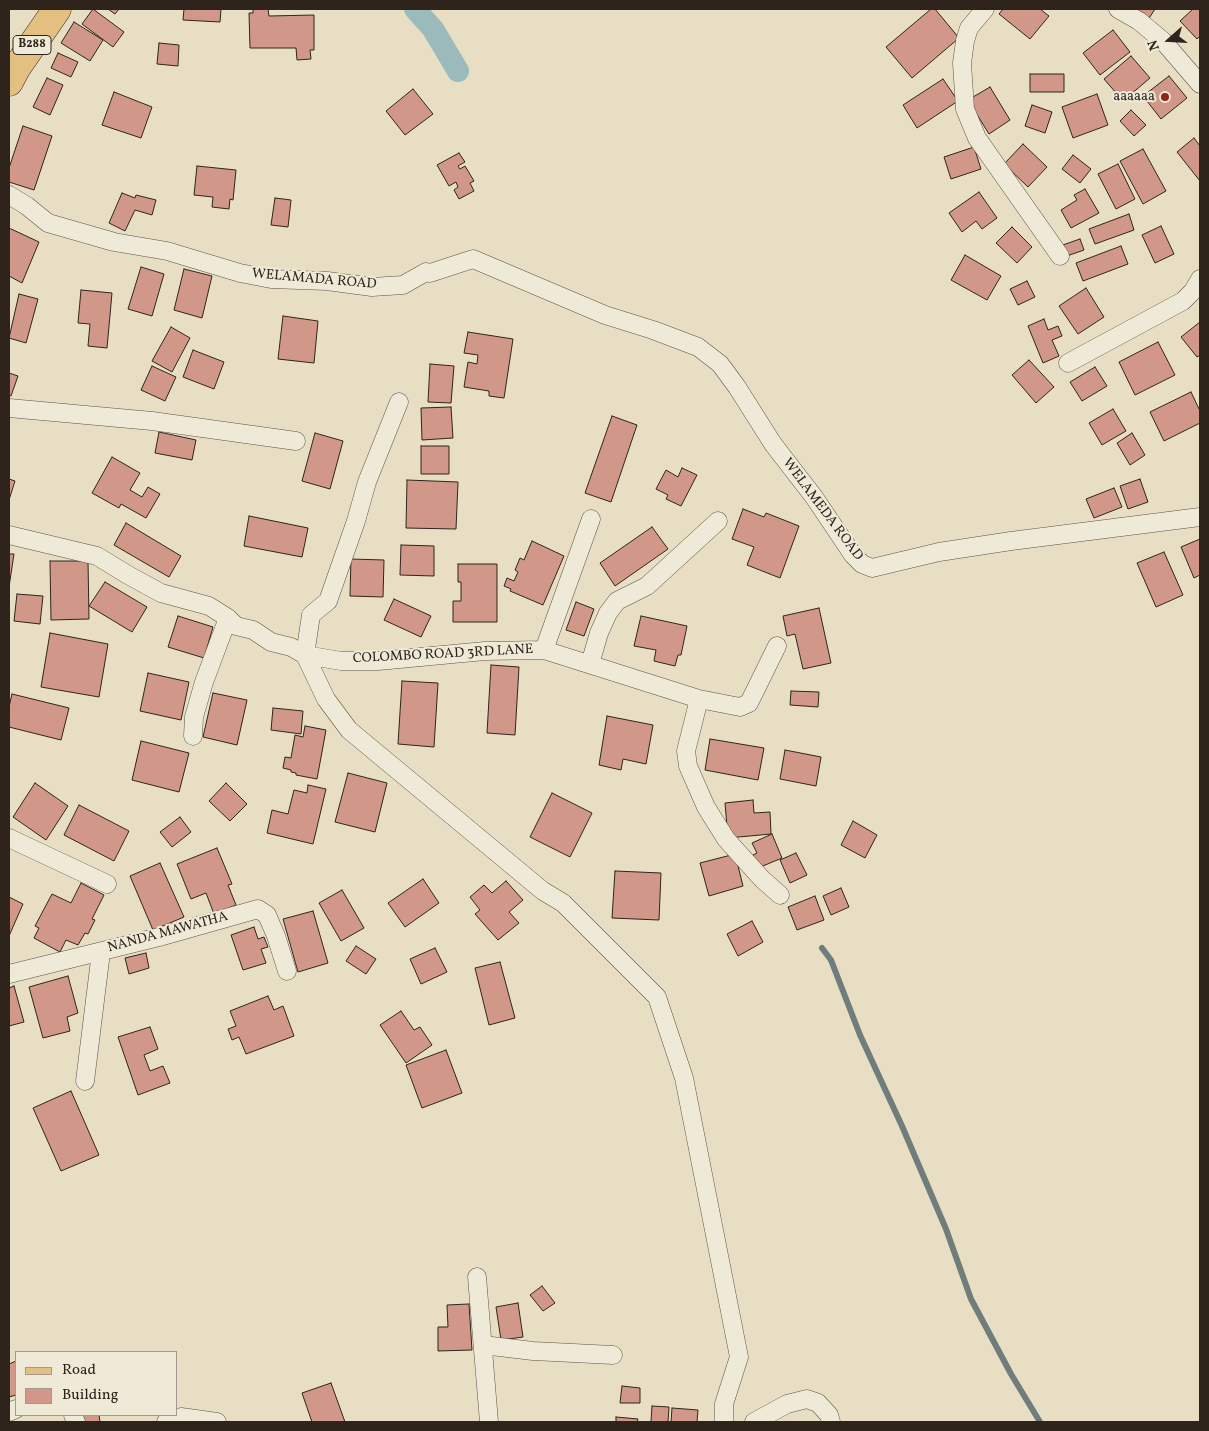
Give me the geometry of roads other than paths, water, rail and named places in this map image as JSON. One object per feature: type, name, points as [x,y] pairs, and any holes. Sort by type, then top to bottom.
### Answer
[{"type":"main road","name":"B288","points":[[9,82],[17,66],[56,9]]},
{"type":"street","points":[[984,9],[970,28],[965,41],[962,63],[965,109],[977,138],[1060,256]]},
{"type":"street","points":[[1118,9],[1139,21],[1163,41],[1200,84]]},
{"type":"street","name":"WELAMADA ROAD","points":[[9,195],[27,206],[48,223],[114,242],[167,251],[240,273],[271,279],[327,281],[372,287],[403,286],[426,272],[430,273],[473,259],[562,298]]},
{"type":"street","points":[[1068,363],[1182,301],[1193,291],[1200,279]]},
{"type":"street","name":"WELAMEDA ROAD","points":[[562,298],[698,347],[720,364],[737,386],[773,444],[814,497],[853,554],[862,564],[872,568],[939,552],[1002,542],[1200,517]]},
{"type":"street","points":[[399,402],[367,482],[328,600],[311,615],[305,655],[326,699],[349,730],[543,892],[563,903],[656,997],[684,1078],[739,1357],[724,1404],[724,1422]]},
{"type":"street","points":[[9,408],[152,421],[296,442]]},
{"type":"street","points":[[544,650],[591,519]]},
{"type":"street","points":[[590,664],[599,633],[608,613],[617,601],[647,586],[718,521]]},
{"type":"street","name":"COLOMBO ROAD 3RD LANE","points":[[9,535],[97,556],[161,593],[209,606],[228,618],[236,626],[253,630],[271,642],[290,647],[305,655],[341,661],[378,661],[485,652],[544,650],[699,699],[740,707],[749,703],[777,646]]},
{"type":"street","points":[[193,736],[194,717],[204,682],[228,618]]},
{"type":"street","points":[[699,699],[686,752],[688,766],[706,807],[726,839],[762,879],[780,895]]},
{"type":"street","points":[[9,838],[107,884]]},
{"type":"street","name":"NANDA MAWATHA","points":[[9,974],[101,952],[258,909],[268,915],[287,971]]},
{"type":"street","points":[[85,1081],[101,952]]},
{"type":"street","points":[[477,1277],[489,1422]]},
{"type":"street","points":[[483,1345],[533,1351],[612,1354]]},
{"type":"street","points":[[754,1422],[787,1404],[807,1399],[818,1403],[829,1415],[831,1422]]},
{"type":"street","points":[[166,1422],[181,1417],[217,1422]]},
{"type":"waterway","points":[[415,9],[433,29],[458,71]]},
{"type":"waterway","points":[[822,948],[831,960],[860,1035],[902,1126],[946,1229],[971,1299],[1011,1374],[1040,1422]]},
{"type":"place","name":"aaaaaa","points":[[1165,97]]}]
